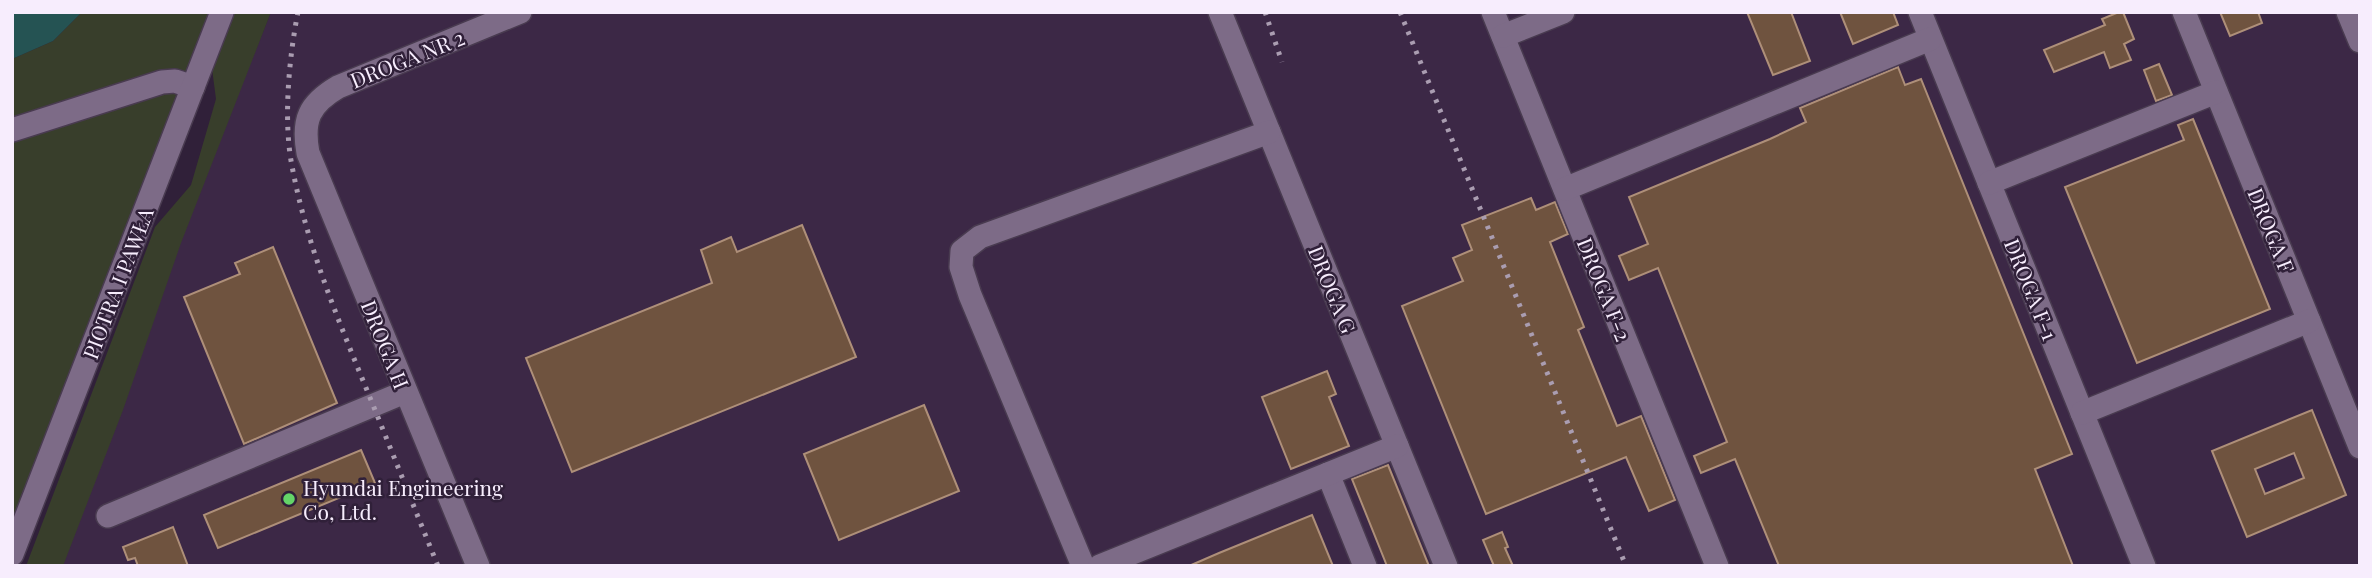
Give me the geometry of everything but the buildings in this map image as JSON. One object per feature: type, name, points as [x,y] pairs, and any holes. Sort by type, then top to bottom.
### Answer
[{"type":"street","name":"PIOTRA I PAWŁA","points":[[12,554],[222,12]]},
{"type":"street","name":"DROGA NR 2","points":[[307,119],[313,106],[338,87],[520,12]]},
{"type":"street","name":"DROGA G","points":[[1220,12],[1446,566]]},
{"type":"street","name":"DROGA F-2","points":[[1493,12],[1717,566]]},
{"type":"street","points":[[1503,36],[1563,12]]},
{"type":"street","name":"DROGA F-1","points":[[1920,12],[2144,566]]},
{"type":"street","name":"DROGA F","points":[[2184,12],[2360,447]]},
{"type":"street","points":[[2348,12],[2360,41]]},
{"type":"street","points":[[1564,189],[1930,39]]},
{"type":"street","points":[[12,130],[155,84],[175,81],[193,87]]},
{"type":"street","points":[[1989,183],[2216,92]]},
{"type":"street","name":"DROGA H","points":[[307,119],[305,137],[308,153],[342,230],[472,564]]},
{"type":"street","points":[[1083,566],[970,295],[961,267],[962,251],[980,237],[1269,132]]},
{"type":"street","points":[[2082,414],[2309,321]]},
{"type":"street","points":[[108,516],[405,392]]},
{"type":"street","points":[[1100,566],[1397,446]]},
{"type":"street","points":[[1328,474],[1365,566]]},
{"type":"shaded area","points":[[12,12],[82,12],[53,41],[12,59]]},
{"type":"shaded area","points":[[82,12],[210,12],[12,528],[12,59],[53,41]]},
{"type":"shaded area","points":[[231,12],[271,12],[181,243],[123,410],[63,566],[26,566],[155,227],[191,185],[216,99],[211,61]]},
{"type":"shaded area","points":[[271,12],[2360,12],[2360,566],[47,566]]},
{"type":"railway","points":[[298,12],[290,69],[288,129],[292,166],[305,222],[332,303],[438,566]]},
{"type":"railway","points":[[1265,12],[1282,62]]},
{"type":"railway","points":[[1400,12],[1626,566]]},
{"type":"place","name":"Hyundai Engineering Co, Ltd.","points":[[289,499]]}]
